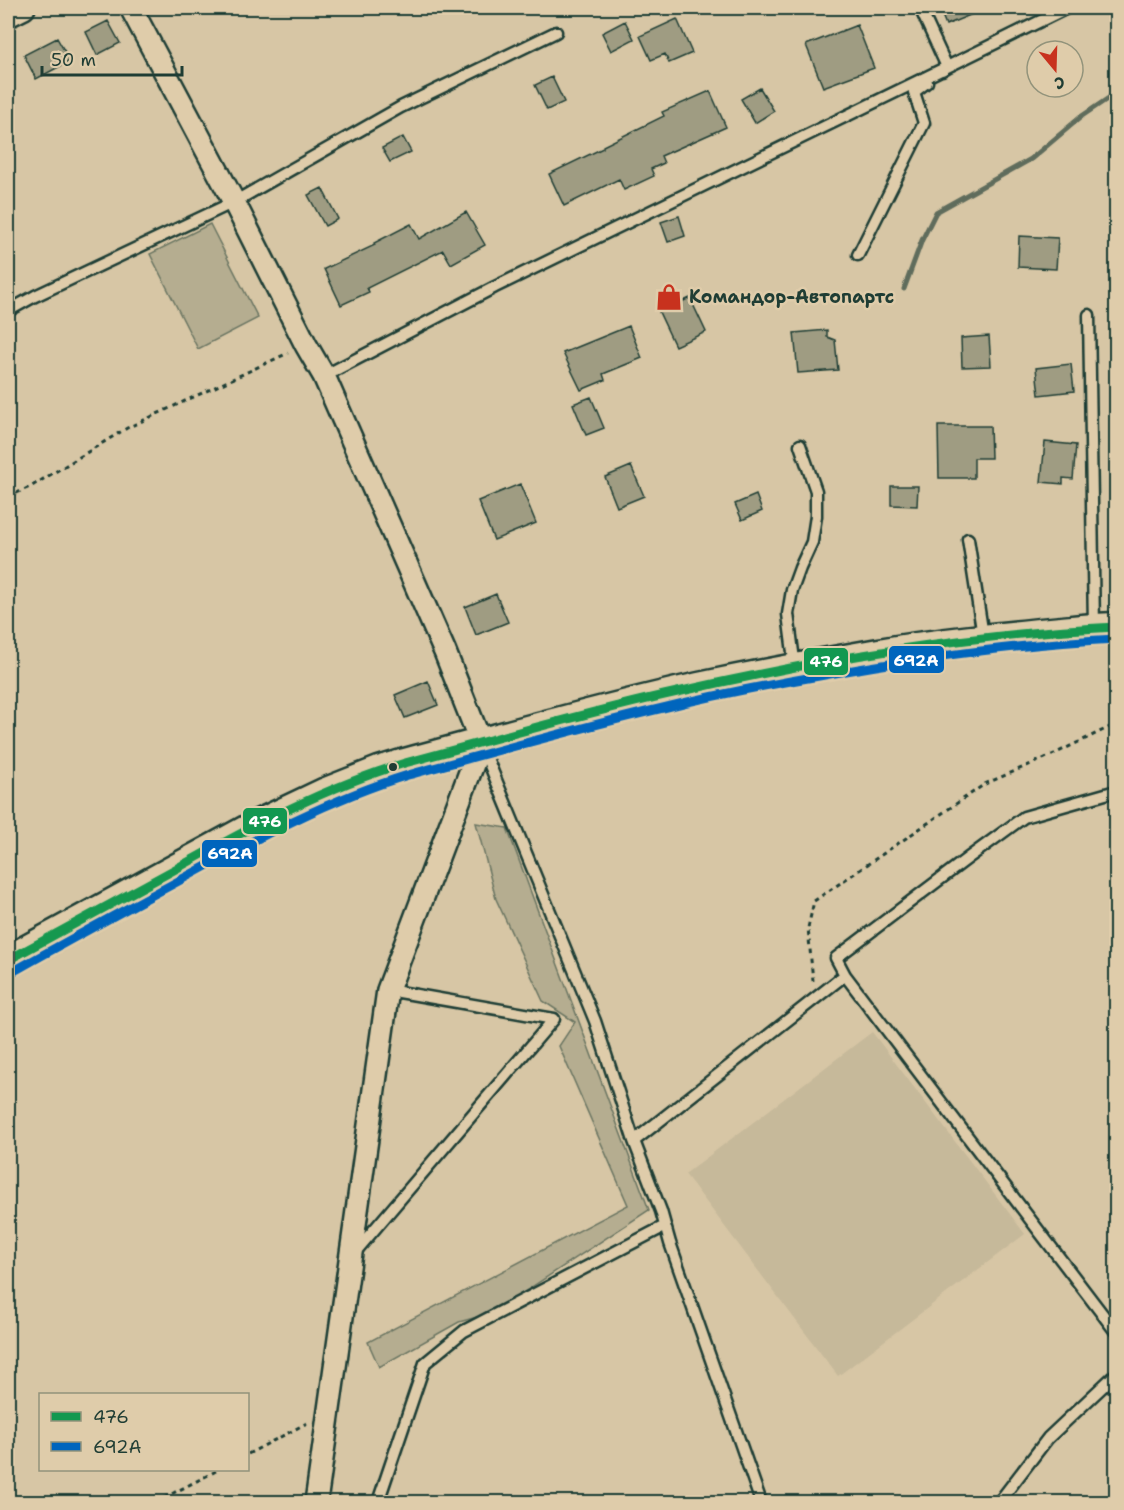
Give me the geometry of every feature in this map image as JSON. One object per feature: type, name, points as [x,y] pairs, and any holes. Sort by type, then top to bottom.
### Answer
[{"type":"main road","points":[[8,960],[252,827],[326,792],[379,771],[666,695],[795,668],[874,653],[983,638],[1105,628]]},
{"type":"street","points":[[8,16],[24,8]]},
{"type":"street","points":[[131,8],[324,376],[445,652],[481,743],[388,990],[316,1503]]},
{"type":"lane","points":[[920,8],[947,67]]},
{"type":"lane","points":[[324,376],[495,287],[1067,8]]},
{"type":"lane","points":[[8,312],[35,296],[234,202],[401,107],[556,32]]},
{"type":"lane","points":[[858,255],[924,123],[914,92],[947,67]]},
{"type":"lane","points":[[1089,315],[1105,628]]},
{"type":"lane","points":[[795,668],[788,614],[792,590],[812,542],[816,516],[816,491],[800,444]]},
{"type":"lane","points":[[968,539],[983,638]]},
{"type":"lane","points":[[481,743],[595,1021],[634,1141],[661,1211],[760,1503]]},
{"type":"lane","points":[[1116,790],[1024,817],[836,958],[845,975],[1116,1332]]},
{"type":"lane","points":[[634,1141],[845,975]]},
{"type":"lane","points":[[351,1257],[554,1019],[388,990]]},
{"type":"lane","points":[[378,1503],[425,1363],[464,1332],[665,1226]]},
{"type":"lane","points":[[999,1503],[1048,1438],[1116,1374]]},
{"type":"path","points":[[8,497],[32,486],[127,428],[306,345]]},
{"type":"path","points":[[808,1004],[813,984],[808,928],[814,901],[985,784],[1116,724]]},
{"type":"path","points":[[249,1453],[330,1411]]},
{"type":"path","points":[[156,1503],[216,1471]]},
{"type":"shaded area","points":[[210,224],[258,318],[198,349],[150,254]]},
{"type":"shaded area","points":[[476,823],[507,828],[649,1210],[492,1313],[459,1322],[379,1367],[368,1342],[628,1205],[559,1046],[575,1022],[543,1001],[496,899]]},
{"type":"shaded area","points":[[872,1032],[1025,1234],[838,1376],[685,1174]]},
{"type":"building","points":[[939,8],[987,8],[946,25]]},
{"type":"building","points":[[677,19],[692,53],[669,63],[665,54],[651,60],[640,36]]},
{"type":"building","points":[[108,21],[120,43],[97,55],[86,32]]},
{"type":"building","points":[[625,21],[634,39],[611,51],[602,33]]},
{"type":"building","points":[[857,25],[874,68],[823,87],[806,45]]},
{"type":"building","points":[[57,38],[70,61],[36,79],[24,55]]},
{"type":"building","points":[[552,77],[564,102],[547,110],[535,85]]},
{"type":"building","points":[[760,88],[774,111],[755,123],[741,99]]},
{"type":"building","points":[[710,91],[726,127],[661,156],[664,163],[651,169],[654,176],[624,190],[619,179],[564,206],[549,174],[664,116],[662,112]]},
{"type":"building","points":[[403,137],[411,152],[390,162],[382,148]]},
{"type":"building","points":[[322,188],[338,219],[325,226],[308,195]]},
{"type":"building","points":[[466,212],[485,245],[451,264],[443,250],[367,288],[369,292],[341,305],[324,269],[375,245],[374,243],[411,224],[419,239]]},
{"type":"building","points":[[679,216],[685,236],[668,242],[661,222]]},
{"type":"building","points":[[1019,236],[1058,238],[1056,269],[1018,267]]},
{"type":"building","points":[[690,298],[706,332],[675,346],[659,312]]},
{"type":"building","points":[[629,326],[642,358],[603,374],[605,380],[581,390],[563,353]]},
{"type":"building","points":[[827,330],[827,337],[835,340],[838,370],[798,373],[794,333]]},
{"type":"building","points":[[989,336],[991,366],[962,367],[961,338]]},
{"type":"building","points":[[1071,364],[1074,391],[1039,395],[1036,368]]},
{"type":"building","points":[[591,397],[604,428],[586,435],[573,404]]},
{"type":"building","points":[[938,426],[990,426],[991,458],[974,458],[974,478],[939,478]]},
{"type":"building","points":[[1045,442],[1076,445],[1073,479],[1063,478],[1063,484],[1041,482]]},
{"type":"building","points":[[631,466],[644,496],[617,507],[605,477]]},
{"type":"building","points":[[520,484],[536,523],[494,540],[478,501]]},
{"type":"building","points":[[891,486],[918,486],[917,506],[891,505]]},
{"type":"building","points":[[756,495],[762,511],[742,520],[735,504]]},
{"type":"building","points":[[496,594],[508,622],[476,635],[465,607]]},
{"type":"building","points":[[428,681],[438,705],[405,718],[395,695]]},
{"type":"waterway","points":[[904,289],[922,240],[936,212],[1031,159],[1082,116],[1116,93]]},
{"type":"transit line","name":"476","points":[[8,960],[263,822],[318,796],[405,763],[631,703],[832,660],[1003,636],[1116,627]]},
{"type":"transit line","name":"692А","points":[[14,971],[267,834],[350,796],[408,775],[631,716],[760,687],[893,663],[967,653],[1042,644],[1116,639]]},
{"type":"place","name":"Командор-Автопартс","points":[[669,297]]}]
